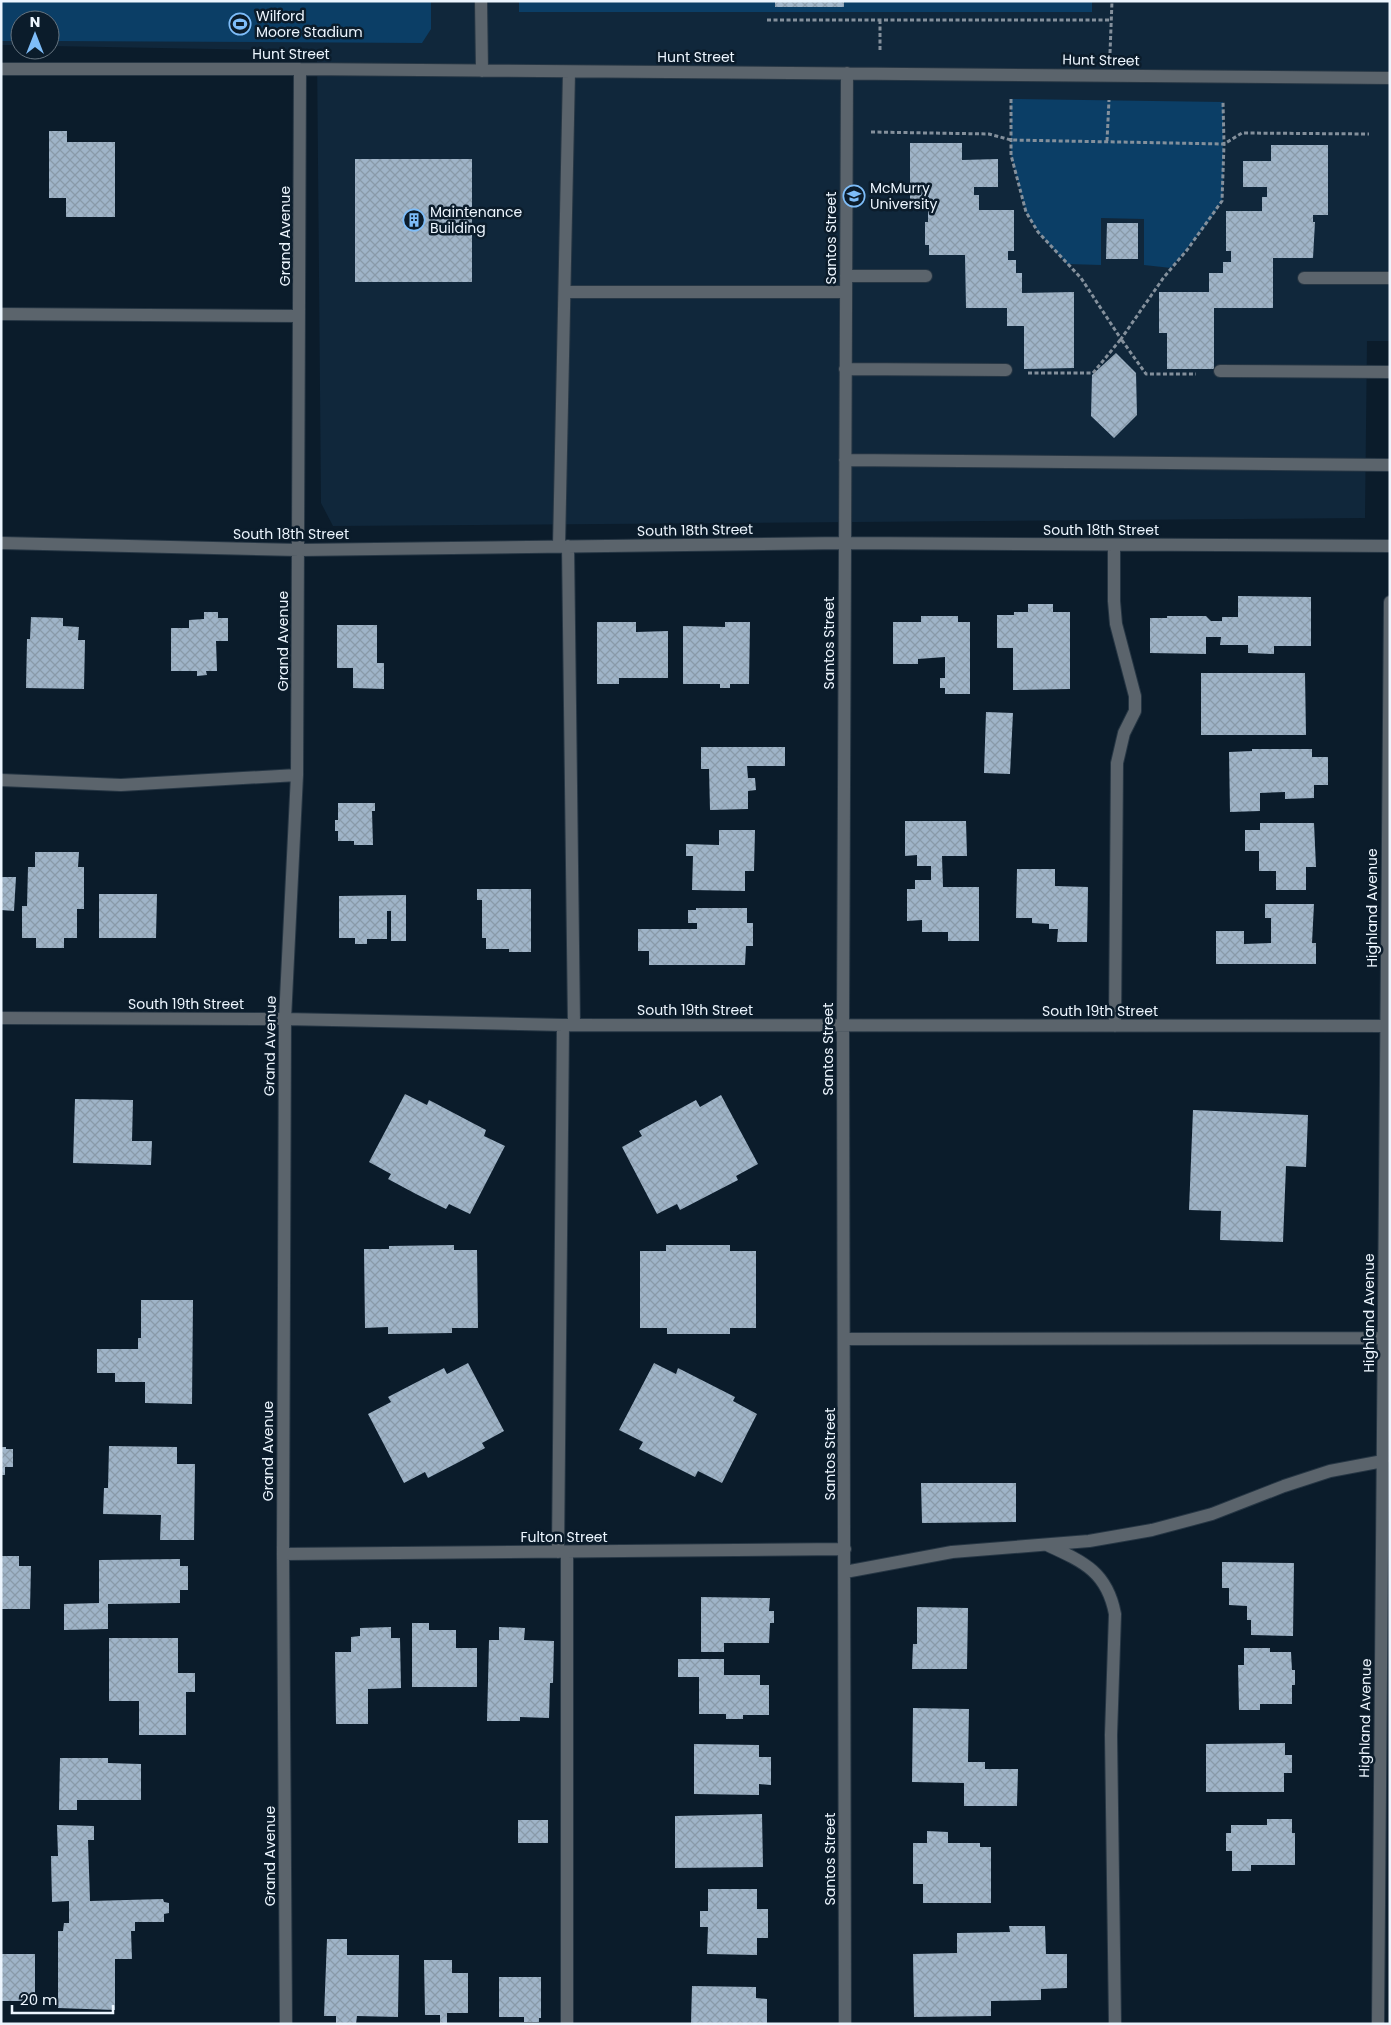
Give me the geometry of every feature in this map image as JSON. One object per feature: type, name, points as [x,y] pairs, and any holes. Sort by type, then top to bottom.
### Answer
[{"type":"street","points":[[481,1],[482,71]]},
{"type":"street","name":"Hunt Street","points":[[1,69],[300,69],[1390,78]]},
{"type":"street","name":"Grand Avenue","points":[[286,2024],[283,1554],[285,1019],[297,775],[300,69]]},
{"type":"street","points":[[567,2024],[563,1552],[568,1025],[564,546],[565,292],[569,72]]},
{"type":"street","name":"Santos Street","points":[[845,2024],[846,1549],[843,1026],[847,73]]},
{"type":"street","points":[[846,276],[926,276]]},
{"type":"street","points":[[1304,278],[1390,278]]},
{"type":"street","points":[[565,292],[846,292]]},
{"type":"street","points":[[1,314],[299,316]]},
{"type":"street","points":[[846,369],[1006,370]]},
{"type":"street","points":[[1220,371],[1390,372]]},
{"type":"street","points":[[845,460],[1390,465]]},
{"type":"street","name":"South 18th Street","points":[[1,543],[299,550],[844,543],[1390,546]]},
{"type":"street","points":[[1114,545],[1116,624],[1135,696],[1135,710],[1124,733],[1117,763],[1115,1026]]},
{"type":"street","name":"Highland Avenue","points":[[1378,2024],[1388,1026],[1390,602]]},
{"type":"street","points":[[1,780],[121,785],[297,775]]},
{"type":"street","name":"South 19th Street","points":[[1,1018],[285,1019],[568,1025],[1388,1026]]},
{"type":"street","points":[[844,1339],[1384,1338]]},
{"type":"street","points":[[846,1572],[952,1552],[1089,1541],[1152,1530],[1212,1514],[1284,1486],[1330,1471],[1383,1461]]},
{"type":"street","points":[[1045,1544],[1080,1560],[1101,1578],[1112,1596],[1116,1614],[1111,1735],[1115,2024]]},
{"type":"street","name":"Fulton Street","points":[[283,1554],[846,1549]]},
{"type":"path","points":[[1110,53],[1112,1]]},
{"type":"path","points":[[767,20],[1111,20]]},
{"type":"path","points":[[880,20],[880,53]]},
{"type":"path","points":[[1011,99],[1011,155],[1026,212],[1038,232],[1081,278],[1146,374],[1205,374]]},
{"type":"path","points":[[1107,141],[1109,100]]},
{"type":"path","points":[[1023,373],[1093,373],[1121,339],[1159,283],[1187,250],[1222,201],[1223,102]]},
{"type":"path","points":[[870,132],[989,134],[1011,140],[1224,144],[1242,133],[1369,134]]},
{"type":"shaded area","name":"McMurry University","points":[[1,1],[1390,1],[1390,341],[1367,341],[1365,518],[333,526],[321,503],[317,51],[60,46],[60,10],[10,10],[10,45],[1,45]]},
{"type":"shaded area","name":"Wilford Moore Stadium","points":[[1,1],[431,1],[431,29],[422,43],[60,41],[60,10],[10,10],[10,41],[1,41]]},
{"type":"shaded area","points":[[519,1],[1092,1],[1092,12],[519,12]]},
{"type":"shaded area","points":[[1011,99],[1223,102],[1222,201],[1210,220],[1171,268],[1144,265],[1144,219],[1101,218],[1101,265],[1067,264],[1038,232],[1026,212],[1011,155]]},
{"type":"building","points":[[775,1],[844,1],[844,7],[775,7]]},
{"type":"building","points":[[49,131],[67,131],[67,142],[115,142],[115,217],[66,217],[66,198],[49,198]]},
{"type":"building","points":[[910,143],[962,143],[962,160],[998,159],[998,187],[974,187],[974,195],[979,195],[979,210],[1014,210],[1014,251],[1008,251],[1008,260],[1016,260],[1016,273],[1022,273],[1022,293],[1074,292],[1074,368],[1024,369],[1024,326],[1007,326],[1007,308],[966,308],[965,255],[929,255],[929,245],[925,245],[925,222],[928,222],[928,210],[910,210]]},
{"type":"building","points":[[1271,145],[1328,145],[1328,215],[1313,215],[1313,222],[1315,222],[1313,258],[1273,258],[1273,308],[1214,308],[1214,369],[1167,369],[1167,333],[1159,333],[1159,292],[1209,292],[1209,273],[1223,273],[1223,262],[1231,262],[1231,251],[1226,251],[1226,211],[1262,211],[1262,197],[1267,197],[1267,187],[1243,187],[1243,161],[1271,161]]},
{"type":"building","name":"Maintenance Building","points":[[355,159],[472,159],[472,282],[355,282]]},
{"type":"building","points":[[1107,223],[1138,223],[1138,259],[1106,259]]},
{"type":"building","points":[[1116,353],[1136,373],[1137,415],[1114,438],[1091,416],[1092,375]]},
{"type":"building","points":[[1238,596],[1311,597],[1311,646],[1274,646],[1274,654],[1248,653],[1248,645],[1220,645],[1221,637],[1206,637],[1206,654],[1150,653],[1150,618],[1206,616],[1211,621],[1222,621],[1222,617],[1238,617]]},
{"type":"building","points":[[1028,604],[1053,604],[1053,612],[1070,612],[1070,689],[1013,690],[1013,648],[997,648],[997,615],[1014,615],[1014,612],[1028,612]]},
{"type":"building","points":[[204,612],[218,612],[218,618],[228,618],[228,641],[216,641],[217,671],[206,671],[207,675],[197,676],[197,671],[171,671],[171,628],[189,628],[189,620],[204,619]]},
{"type":"building","points":[[921,616],[958,616],[958,622],[970,622],[970,694],[945,694],[945,688],[940,688],[940,678],[945,678],[945,657],[918,659],[918,664],[893,664],[893,622],[921,622]]},
{"type":"building","points":[[31,617],[63,618],[63,626],[79,627],[78,640],[85,640],[84,689],[26,688],[27,639],[30,639]]},
{"type":"building","points":[[597,622],[636,622],[636,632],[668,631],[668,678],[619,678],[619,684],[597,684]]},
{"type":"building","points":[[725,622],[750,622],[749,684],[730,684],[730,688],[720,688],[720,684],[683,684],[683,626],[725,627]]},
{"type":"building","points":[[337,625],[377,625],[377,663],[384,663],[384,689],[353,688],[353,668],[337,668]]},
{"type":"building","points":[[1201,673],[1305,673],[1306,735],[1201,735]]},
{"type":"building","points":[[986,712],[1013,713],[1010,774],[984,773]]},
{"type":"building","points":[[701,747],[785,747],[785,766],[747,766],[748,778],[755,778],[756,790],[748,791],[748,809],[710,810],[709,769],[701,769]]},
{"type":"building","points":[[1252,749],[1312,749],[1312,757],[1328,757],[1328,785],[1314,785],[1314,798],[1285,799],[1285,792],[1260,793],[1260,811],[1230,812],[1229,752],[1252,751]]},
{"type":"building","points":[[338,803],[375,803],[375,811],[372,811],[373,845],[354,845],[354,841],[338,841],[338,831],[335,831],[335,820],[338,820]]},
{"type":"building","points":[[905,821],[966,821],[967,856],[942,856],[943,887],[979,887],[979,941],[948,941],[948,932],[922,932],[922,920],[907,921],[907,889],[915,889],[915,880],[931,880],[931,866],[917,866],[917,855],[905,856]]},
{"type":"building","points":[[1260,823],[1314,823],[1316,867],[1306,867],[1306,890],[1276,890],[1276,871],[1259,871],[1259,851],[1245,851],[1245,830],[1260,830]]},
{"type":"building","points":[[719,830],[755,830],[754,871],[745,871],[745,891],[692,890],[693,856],[686,856],[686,844],[719,845]]},
{"type":"building","points":[[35,852],[79,852],[78,867],[84,867],[84,909],[77,909],[77,938],[64,938],[64,948],[36,948],[36,938],[22,938],[22,906],[27,906],[28,867],[35,867]]},
{"type":"building","points":[[1017,869],[1055,869],[1055,886],[1088,887],[1087,942],[1057,942],[1058,929],[1049,929],[1049,924],[1032,923],[1032,918],[1016,918]]},
{"type":"building","points":[[1,877],[16,877],[14,911],[1,910]]},
{"type":"building","points":[[477,889],[531,889],[531,952],[509,952],[509,949],[486,949],[486,938],[482,938],[482,900],[477,900]]},
{"type":"building","points":[[99,894],[157,894],[156,938],[99,938]]},
{"type":"building","points":[[406,895],[406,941],[391,941],[391,911],[387,911],[387,939],[367,939],[367,944],[355,944],[355,938],[339,938],[339,896]]},
{"type":"building","points":[[1265,904],[1314,904],[1312,943],[1316,943],[1316,964],[1216,964],[1216,931],[1244,931],[1244,944],[1271,943],[1271,918],[1265,918]]},
{"type":"building","points":[[696,908],[747,908],[747,923],[753,923],[753,946],[746,946],[745,965],[649,965],[649,951],[638,951],[638,929],[697,929],[697,923],[688,923],[688,910],[696,910]]},
{"type":"building","points":[[405,1094],[427,1105],[429,1100],[486,1130],[484,1136],[505,1146],[470,1214],[449,1204],[446,1209],[416,1194],[388,1179],[391,1174],[369,1162]]},
{"type":"building","points":[[721,1095],[758,1164],[736,1176],[738,1180],[680,1210],[677,1204],[657,1214],[622,1147],[642,1136],[639,1131],[696,1100],[700,1107]]},
{"type":"building","points":[[75,1099],[133,1100],[132,1141],[152,1141],[151,1165],[73,1163]]},
{"type":"building","points":[[1193,1110],[1308,1115],[1306,1167],[1286,1166],[1283,1242],[1220,1240],[1221,1211],[1189,1210]]},
{"type":"building","points":[[454,1245],[454,1250],[477,1250],[478,1328],[452,1328],[452,1333],[388,1334],[388,1327],[365,1328],[364,1249],[389,1249],[389,1246]]},
{"type":"building","points":[[666,1245],[730,1245],[730,1251],[756,1251],[756,1328],[730,1328],[730,1334],[667,1334],[667,1328],[640,1328],[640,1251],[666,1251]]},
{"type":"building","points":[[141,1300],[193,1300],[192,1404],[145,1403],[145,1382],[115,1382],[115,1373],[97,1373],[97,1349],[138,1349],[138,1338],[141,1338]]},
{"type":"building","points":[[468,1363],[504,1431],[482,1443],[485,1448],[459,1462],[428,1478],[425,1472],[404,1483],[368,1414],[391,1402],[388,1397],[444,1368],[447,1374]]},
{"type":"building","points":[[654,1363],[676,1374],[678,1368],[735,1397],[733,1401],[757,1414],[722,1483],[698,1471],[695,1477],[639,1449],[643,1442],[619,1430]]},
{"type":"building","points":[[109,1446],[177,1447],[177,1464],[195,1464],[194,1540],[160,1540],[161,1515],[103,1514],[104,1488],[108,1488]]},
{"type":"building","points":[[1,1447],[13,1449],[13,1467],[5,1467],[5,1475],[1,1475]]},
{"type":"building","points":[[921,1483],[1016,1483],[1016,1522],[922,1523]]},
{"type":"building","points":[[1,1556],[19,1556],[19,1566],[31,1566],[30,1609],[1,1609]]},
{"type":"building","points":[[180,1559],[180,1566],[188,1566],[188,1590],[180,1590],[180,1603],[108,1604],[108,1629],[64,1630],[64,1604],[99,1603],[99,1560]]},
{"type":"building","points":[[1222,1562],[1294,1563],[1293,1636],[1251,1635],[1251,1620],[1247,1620],[1247,1606],[1229,1605],[1229,1588],[1222,1588]]},
{"type":"building","points":[[701,1597],[770,1598],[769,1611],[774,1611],[774,1623],[770,1623],[769,1643],[724,1643],[724,1652],[701,1652]]},
{"type":"building","points":[[917,1607],[968,1608],[967,1669],[912,1669],[913,1644],[917,1644]]},
{"type":"building","points":[[412,1623],[429,1623],[429,1630],[456,1630],[456,1648],[477,1648],[477,1687],[412,1687]]},
{"type":"building","points":[[391,1627],[391,1638],[400,1638],[401,1688],[368,1689],[368,1724],[336,1724],[335,1652],[351,1652],[351,1637],[360,1636],[360,1628]]},
{"type":"building","points":[[499,1627],[525,1628],[524,1640],[554,1641],[553,1683],[550,1683],[549,1718],[520,1717],[520,1721],[487,1721],[489,1640],[499,1640]]},
{"type":"building","points":[[109,1638],[178,1638],[178,1673],[195,1673],[195,1692],[186,1692],[186,1735],[139,1735],[139,1701],[109,1701]]},
{"type":"building","points":[[1244,1648],[1270,1648],[1270,1652],[1291,1652],[1292,1670],[1295,1670],[1295,1685],[1292,1685],[1292,1704],[1260,1704],[1260,1710],[1239,1710],[1238,1665],[1244,1665]]},
{"type":"building","points":[[678,1659],[724,1659],[724,1675],[760,1675],[760,1685],[769,1685],[769,1715],[743,1715],[743,1719],[726,1719],[726,1714],[699,1714],[699,1677],[678,1677]]},
{"type":"building","points":[[913,1708],[969,1709],[968,1762],[985,1762],[985,1769],[1018,1769],[1017,1806],[964,1806],[964,1783],[912,1782]]},
{"type":"building","points":[[1285,1743],[1285,1755],[1292,1755],[1292,1773],[1284,1773],[1284,1792],[1206,1792],[1206,1744]]},
{"type":"building","points":[[694,1744],[759,1745],[759,1757],[771,1757],[771,1785],[759,1784],[759,1795],[694,1794]]},
{"type":"building","points":[[60,1758],[108,1758],[108,1763],[141,1764],[141,1800],[77,1800],[77,1810],[59,1810]]},
{"type":"building","points":[[762,1814],[763,1867],[675,1868],[675,1816]]},
{"type":"building","points":[[1267,1819],[1292,1819],[1292,1833],[1295,1833],[1295,1865],[1251,1865],[1251,1871],[1232,1871],[1232,1851],[1226,1851],[1226,1833],[1231,1833],[1231,1825],[1267,1825]]},
{"type":"building","points":[[518,1820],[548,1820],[548,1843],[518,1843]]},
{"type":"building","points":[[57,1825],[94,1826],[94,1840],[88,1840],[90,1901],[163,1899],[164,1902],[169,1903],[169,1913],[164,1914],[164,1922],[135,1922],[135,1931],[131,1931],[132,1959],[115,1959],[115,2010],[58,2008],[58,1931],[63,1931],[64,1923],[69,1923],[69,1901],[52,1902],[51,1856],[58,1856]]},
{"type":"building","points":[[927,1831],[948,1832],[948,1843],[980,1843],[980,1847],[991,1847],[991,1903],[923,1903],[923,1884],[913,1884],[913,1843],[927,1843]]},
{"type":"building","points":[[708,1889],[757,1889],[757,1909],[768,1909],[768,1938],[757,1938],[757,1955],[707,1954],[708,1927],[700,1927],[700,1911],[708,1911]]},
{"type":"building","points":[[1009,1926],[1045,1926],[1046,1954],[1067,1954],[1067,1988],[1041,1989],[1041,2000],[991,2001],[991,2016],[914,2017],[913,1954],[957,1953],[957,1933],[1010,1932]]},
{"type":"building","points":[[327,1939],[347,1939],[347,1955],[399,1955],[398,2017],[357,2016],[356,2024],[336,2024],[336,2016],[324,2016]]},
{"type":"building","points":[[1,1954],[35,1954],[35,2001],[1,2001]]},
{"type":"building","points":[[424,1960],[452,1960],[452,1973],[468,1973],[468,2013],[447,2013],[447,2023],[440,2023],[440,2015],[425,2015]]},
{"type":"building","points":[[499,1977],[541,1977],[541,2018],[539,2018],[539,2022],[524,2022],[524,2017],[499,2017]]},
{"type":"building","points":[[692,1986],[756,1987],[756,1998],[767,1999],[767,2023],[691,2024]]},
{"type":"place","name":"Wilford Moore Stadium","points":[[240,24]]},
{"type":"place","name":"McMurry University","points":[[854,196]]},
{"type":"place","name":"Maintenance Building","points":[[414,220]]}]
